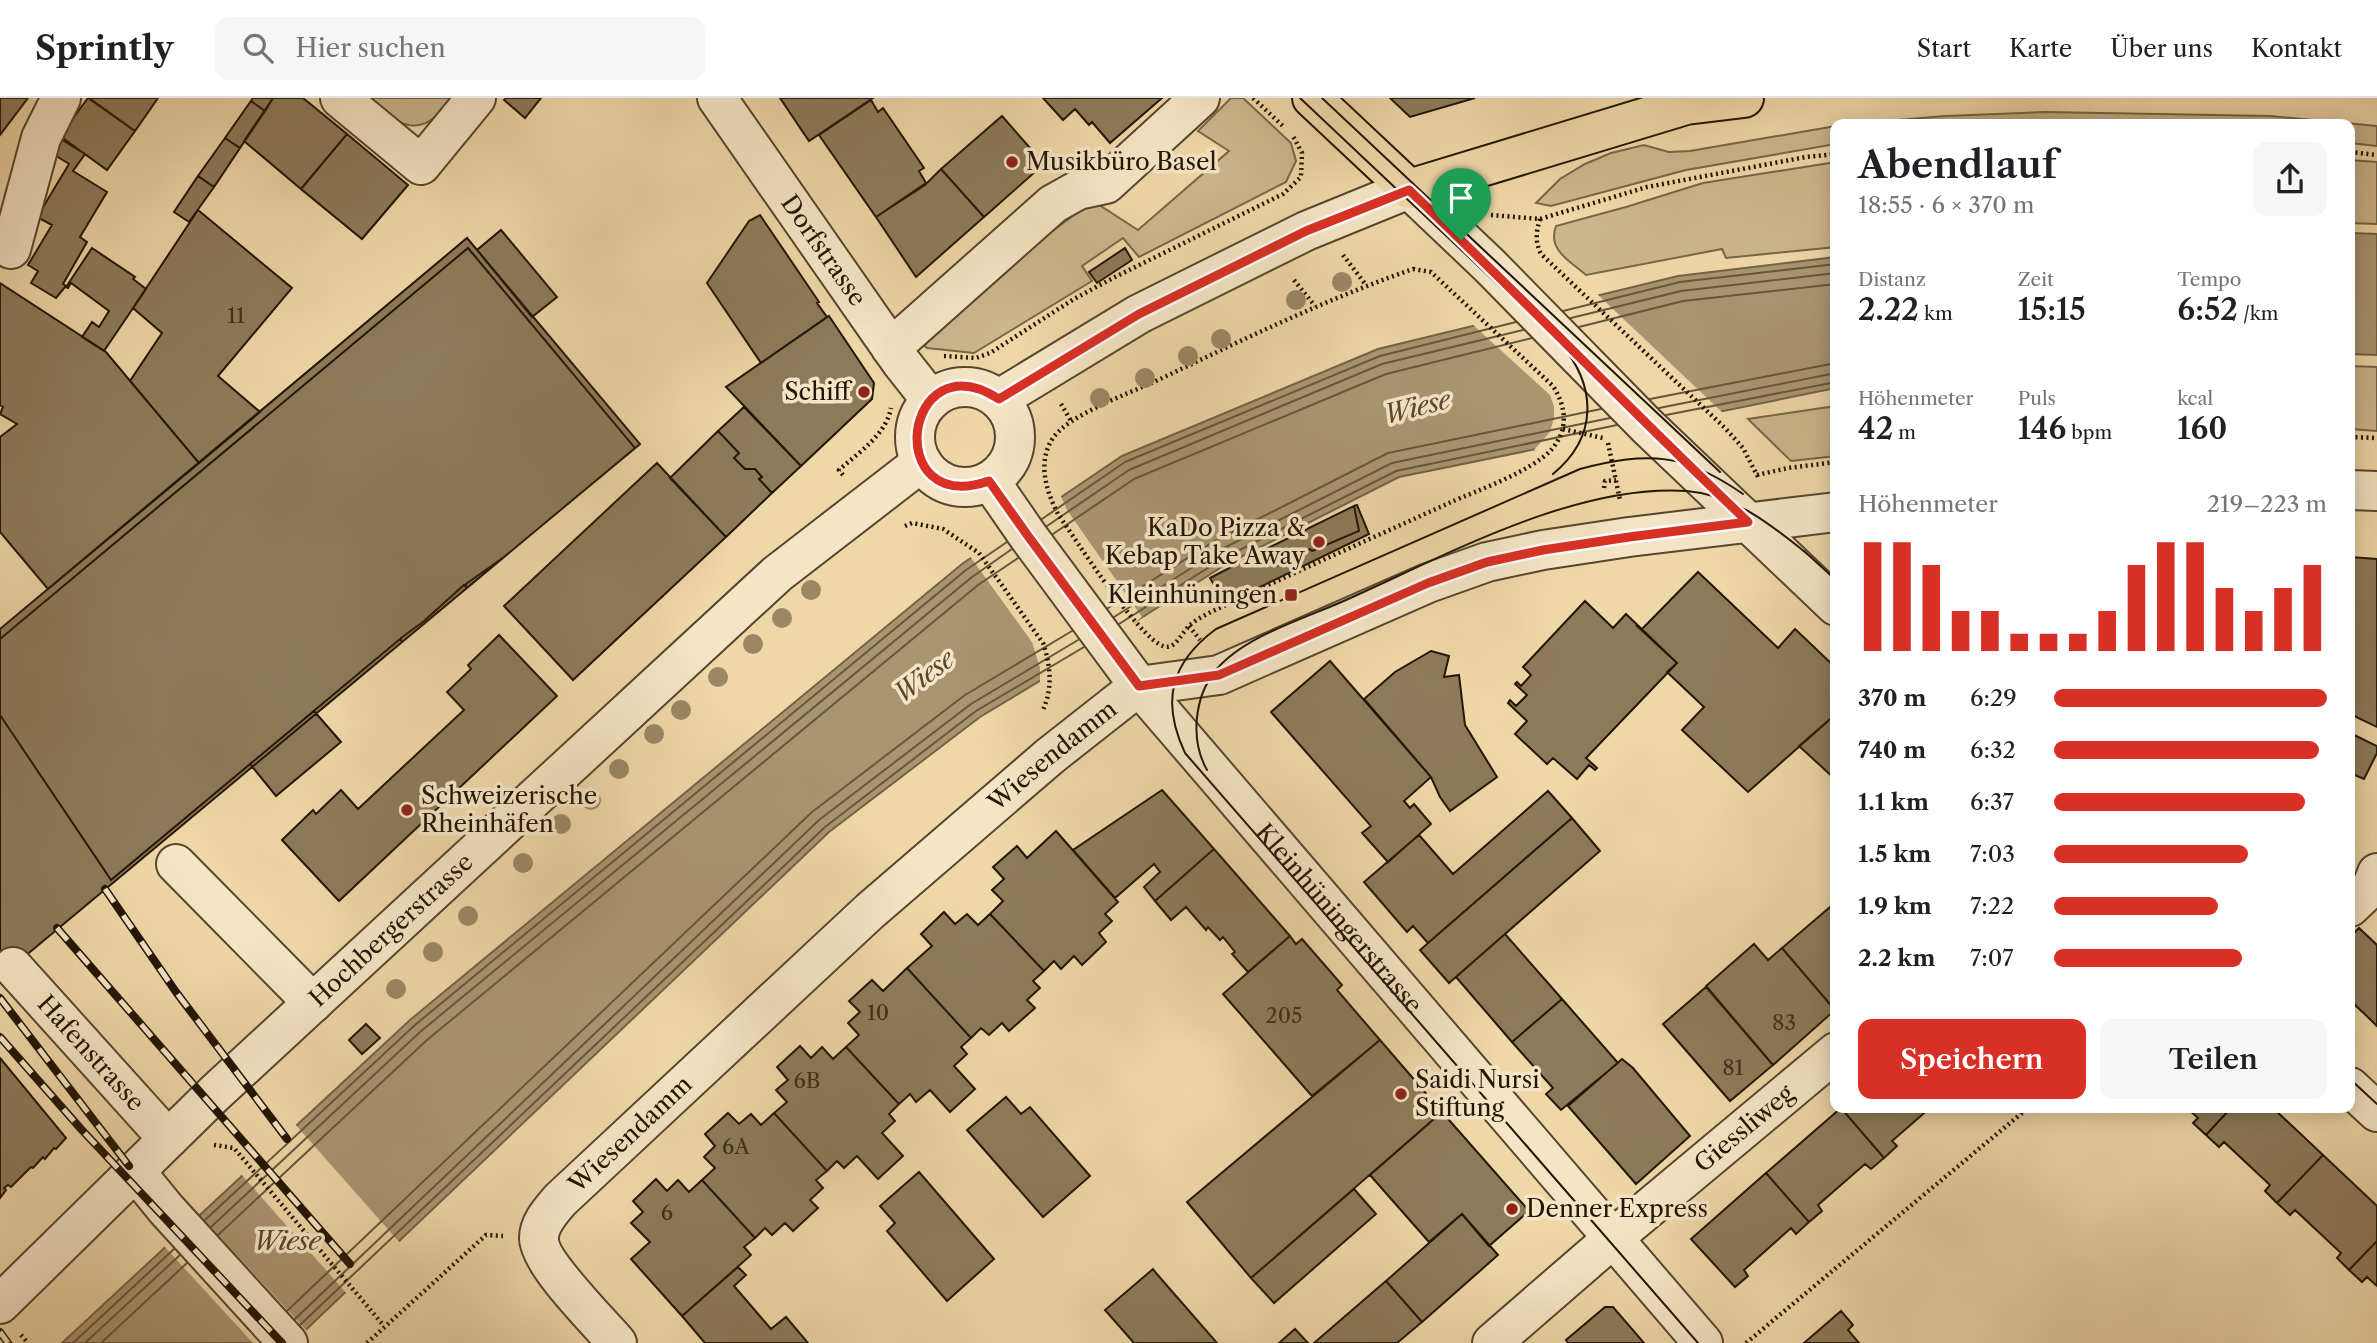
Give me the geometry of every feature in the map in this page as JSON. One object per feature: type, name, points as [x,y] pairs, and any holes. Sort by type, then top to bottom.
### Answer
[{"type":"main road","points":[[1312,98],[1409,190],[1686,105],[1744,98]]},
{"type":"street","points":[[11,249],[41,138],[61,98]]},
{"type":"street","points":[[340,98],[421,165],[476,98]]},
{"type":"street","name":"Dorfstrasse","points":[[717,98],[891,348],[931,400]]},
{"type":"street","points":[[891,348],[1053,204],[1078,190],[1107,184],[1199,98]]},
{"type":"street","points":[[999,399],[1150,308],[1306,231],[1409,190],[1490,266],[1671,449],[1830,600]]},
{"type":"street","points":[[957,387],[986,391],[999,399],[1008,409],[1015,435],[1014,449],[1000,472],[995,489],[960,487],[945,483],[932,474],[922,462],[917,450],[917,423],[931,400],[944,391],[957,387]]},
{"type":"street","name":"Hochbergerstrasse","points":[[0,1304],[168,1139],[777,574],[922,462]]},
{"type":"street","name":"Kleinhüningerstrasse","points":[[995,489],[1129,672],[1703,1343]]},
{"type":"street","points":[[2355,490],[2377,491]]},
{"type":"street","name":"Wiesendamm","points":[[538,1238],[544,1220],[559,1200],[870,911],[1050,756],[1129,672],[1219,675],[1428,583],[1487,562],[1579,545],[1830,513]]},
{"type":"street","points":[[176,864],[313,1003]]},
{"type":"street","points":[[2355,902],[2372,886],[2377,873]]},
{"type":"street","name":"Hafenstrasse","points":[[13,967],[168,1139]]},
{"type":"street","name":"Giessliweg","points":[[1492,1343],[1830,1057]]},
{"type":"street","points":[[2355,1092],[2377,1112]]},
{"type":"street","points":[[135,1171],[288,1343]]},
{"type":"street","points":[[538,1238],[542,1253],[552,1268],[617,1343]]},
{"type":"path","points":[[939,355],[964,359],[990,353],[1115,277],[1283,194],[1301,177],[1302,153],[1299,143],[1253,98]]},
{"type":"path","points":[[2355,153],[2377,155]]},
{"type":"path","points":[[1486,215],[1540,219],[1647,187],[1830,155]]},
{"type":"path","points":[[1244,218],[1263,204]]},
{"type":"path","points":[[1540,219],[1536,231],[1541,254],[1743,447]]},
{"type":"path","points":[[1047,450],[1052,439],[1071,421],[1315,306],[1413,269],[1431,272],[1438,278],[1553,386],[1561,397],[1565,423],[1551,450],[1501,482],[1205,615],[1189,626],[1172,646],[1166,648],[1160,645],[1135,622]]},
{"type":"path","points":[[1293,279],[1315,306]]},
{"type":"path","points":[[1047,317],[1062,315]]},
{"type":"path","points":[[839,470],[883,429],[889,418],[891,397]]},
{"type":"path","points":[[1563,429],[1607,439]]},
{"type":"path","points":[[2355,437],[2377,438]]},
{"type":"path","points":[[1757,475],[1830,463]]},
{"type":"path","points":[[1604,488],[1605,481],[1616,480]]},
{"type":"path","points":[[902,527],[912,523],[933,525],[956,536],[979,554],[1043,643],[1050,674],[1047,702]]},
{"type":"path","points":[[1746,1343],[2022,1113]]},
{"type":"path","points":[[234,1148],[384,1326]]},
{"type":"path","points":[[367,1343],[486,1236],[538,1238]]},
{"type":"shaded area","points":[[365,98],[454,98],[431,120],[420,125],[410,125],[390,117]]},
{"type":"shaded area","points":[[1231,98],[1243,98],[1291,143],[1296,161],[1286,182],[1139,257],[1123,238],[1082,266],[1092,281],[974,353],[927,348],[915,338],[989,278],[1093,201],[1138,230],[1229,151],[1198,131]]},
{"type":"shaded area","points":[[2045,112],[2270,116],[2302,119],[1910,119]]},
{"type":"shaded area","points":[[2355,124],[2377,126],[2377,146],[2355,144]]},
{"type":"shaded area","points":[[1830,127],[1830,145],[1686,170],[1551,206],[1536,203],[1560,179],[1611,153],[1644,145],[1669,152],[1690,151]]},
{"type":"shaded area","points":[[2355,160],[2377,162],[2377,224],[2355,223]]},
{"type":"shaded area","points":[[1830,163],[1830,248],[1726,258],[1722,249],[1586,275],[1557,248],[1554,234],[1556,226],[1703,183]]},
{"type":"shaded area","points":[[2355,366],[2377,367],[2377,431],[2355,429]]},
{"type":"shaded area","points":[[1830,407],[1830,457],[1791,461],[1748,419]]},
{"type":"water","points":[[2355,233],[2377,234],[2377,355],[2355,354]]},
{"type":"water","name":"Wiese","points":[[1830,258],[1830,389],[1399,477],[1225,565],[980,717],[829,832],[292,1343],[62,1343],[410,1020],[962,564],[1122,456],[1378,349],[1678,276]]},
{"type":"pier","points":[[1595,292],[1724,414],[1549,450],[1534,450],[1550,432],[1554,406],[1550,395],[1471,323]]},
{"type":"pier","points":[[1060,494],[1067,510],[1142,617],[1116,638],[1040,685],[1040,668],[1032,642],[969,555]]},
{"type":"pier","points":[[294,1123],[401,1244],[348,1295],[240,1173]]},
{"type":"pier","points":[[197,1213],[308,1332],[297,1343],[253,1343],[163,1245]]},
{"type":"building","points":[[0,98],[28,98],[0,135]]},
{"type":"building","points":[[88,98],[135,131],[107,170],[60,136]]},
{"type":"building","points":[[89,98],[158,98],[135,131]]},
{"type":"building","points":[[253,98],[273,98],[265,111],[251,101]]},
{"type":"building","points":[[273,98],[303,98],[347,134],[301,189],[244,141]]},
{"type":"building","points":[[541,98],[525,118],[504,100]]},
{"type":"building","points":[[780,98],[873,98],[809,141]]},
{"type":"building","points":[[1043,98],[1162,98],[1110,143],[1092,122],[1089,125],[1075,109],[1063,120]]},
{"type":"building","points":[[1390,98],[1475,98],[1410,117]]},
{"type":"building","points":[[871,100],[878,112],[883,108],[924,168],[919,171],[926,183],[876,217],[819,135]]},
{"type":"building","points":[[251,101],[265,111],[240,148],[225,138]]},
{"type":"building","points":[[1002,116],[1044,164],[984,217],[941,169]]},
{"type":"building","points":[[347,134],[408,185],[362,239],[301,189]]},
{"type":"building","points":[[59,138],[85,154],[73,171],[107,192],[80,237],[87,242],[63,284],[66,286],[56,298],[31,283],[38,271],[28,265],[52,225],[37,217],[69,164],[50,152]]},
{"type":"building","points":[[225,138],[240,148],[214,187],[198,176]]},
{"type":"building","points":[[941,169],[984,217],[916,277],[876,217],[925,185]]},
{"type":"building","points":[[198,176],[214,187],[189,222],[174,212]]},
{"type":"building","points":[[198,210],[292,288],[218,376],[260,412],[199,463],[130,381],[162,333],[133,308]]},
{"type":"building","points":[[760,215],[827,317],[761,363],[707,283],[749,221]]},
{"type":"building","points":[[501,230],[557,297],[532,317],[477,250]]},
{"type":"building","points":[[467,238],[640,444],[504,557],[466,584],[466,587],[464,585],[401,638],[401,641],[400,639],[111,880],[0,715],[0,629]]},
{"type":"building","points":[[92,248],[135,277],[133,279],[146,289],[104,351],[82,337],[92,322],[99,327],[109,311],[71,283],[66,287]]},
{"type":"building","points":[[468,248],[635,448],[0,977],[0,639]]},
{"type":"building","points":[[1125,248],[1132,260],[1097,283],[1089,272]]},
{"type":"building","points":[[0,283],[106,352],[199,463],[48,589],[0,532],[0,437],[17,424],[0,414],[3,407],[0,405]]},
{"type":"building","points":[[829,316],[874,383],[872,399],[801,466],[726,387]]},
{"type":"building","points":[[744,407],[801,466],[772,493],[759,479],[762,477],[755,469],[745,469],[734,458],[739,453],[718,431]]},
{"type":"building","points":[[718,431],[739,453],[734,458],[745,469],[755,469],[762,477],[759,479],[772,493],[726,537],[670,478]]},
{"type":"building","points":[[657,463],[726,537],[573,680],[504,606]]},
{"type":"building","points":[[1357,505],[1369,534],[1225,604],[1210,578],[1264,550],[1277,566],[1281,561],[1359,531],[1354,506]]},
{"type":"building","points":[[1354,506],[1359,531],[1281,561],[1277,566],[1264,550]]},
{"type":"building","points":[[2355,557],[2377,559],[2377,727],[2355,716]]},
{"type":"building","points":[[1698,572],[1778,648],[1795,629],[1830,662],[1830,719],[1748,792],[1682,730],[1704,707],[1667,672],[1677,663],[1636,625],[1642,629]]},
{"type":"building","points":[[1585,601],[1613,628],[1626,614],[1677,663],[1586,758],[1597,768],[1595,770],[1589,765],[1577,779],[1553,758],[1547,764],[1515,734],[1527,721],[1508,703],[1510,700],[1516,706],[1527,695],[1515,684],[1517,682],[1521,686],[1531,675],[1523,667]]},
{"type":"building","points":[[499,635],[557,696],[339,901],[282,840],[313,810],[316,814],[341,790],[358,809],[464,710],[447,692],[471,669],[468,665]]},
{"type":"building","points":[[1431,651],[1449,656],[1444,677],[1459,675],[1465,725],[1497,777],[1450,811],[1431,777],[1364,699],[1395,672]]},
{"type":"building","points":[[1330,661],[1431,777],[1404,801],[1410,808],[1414,804],[1431,824],[1388,862],[1362,833],[1371,826],[1271,712]]},
{"type":"building","points":[[314,711],[341,742],[276,796],[250,764]]},
{"type":"building","points":[[1830,719],[1830,774],[1799,746]]},
{"type":"building","points":[[2355,735],[2377,746],[2377,753],[2364,779],[2355,775]]},
{"type":"building","points":[[1162,790],[1214,849],[1155,901],[1144,887],[1160,872],[1154,864],[1115,898],[1073,850]]},
{"type":"building","points":[[1548,791],[1572,818],[1428,943],[1413,926],[1407,932],[1364,882],[1419,835],[1453,874]]},
{"type":"building","points":[[1572,818],[1600,851],[1449,983],[1420,950]]},
{"type":"building","points":[[1056,831],[1118,902],[1105,914],[1112,921],[1099,933],[1106,942],[1082,965],[1074,956],[1061,969],[1054,961],[1044,971],[990,914],[1003,901],[992,890],[1004,879],[993,867],[1017,846],[1027,858]]},
{"type":"building","points":[[1214,849],[1290,936],[1248,972],[1232,954],[1235,952],[1223,937],[1220,940],[1208,927],[1206,930],[1186,907],[1171,920],[1155,901]]},
{"type":"building","points":[[1830,907],[1830,1004],[1782,948]]},
{"type":"building","points":[[944,912],[955,924],[967,914],[978,925],[990,914],[1044,971],[1033,981],[1040,988],[1027,1000],[1035,1008],[1009,1031],[1002,1023],[989,1035],[981,1028],[971,1038],[907,968],[932,946],[921,934]]},
{"type":"building","points":[[2359,928],[2377,945],[2377,1026],[2355,1005],[2355,932]]},
{"type":"building","points":[[1505,934],[1562,999],[1512,1042],[1456,977]]},
{"type":"building","points":[[1290,936],[1296,944],[1302,939],[1342,985],[1337,990],[1380,1040],[1312,1096],[1223,994]]},
{"type":"building","points":[[1754,944],[1768,960],[1782,948],[1830,1004],[1830,1014],[1773,1065],[1706,986]]},
{"type":"building","points":[[907,968],[971,1038],[961,1047],[967,1054],[954,1066],[975,1089],[950,1112],[930,1090],[916,1102],[910,1094],[899,1104],[846,1047],[859,1035],[848,1023],[860,1012],[849,1001],[872,980],[883,991]]},
{"type":"building","points":[[1706,987],[1773,1065],[1730,1101],[1663,1024]]},
{"type":"building","points":[[1562,999],[1618,1063],[1561,1110],[1546,1094],[1553,1088],[1512,1042]]},
{"type":"building","points":[[366,1024],[380,1038],[362,1054],[349,1040]]},
{"type":"building","points":[[1380,1040],[1442,1112],[1251,1278],[1187,1202]]},
{"type":"building","points":[[800,1046],[811,1058],[822,1047],[833,1059],[846,1047],[899,1104],[889,1114],[895,1121],[882,1133],[903,1156],[878,1179],[857,1156],[844,1168],[837,1161],[827,1171],[774,1113],[787,1102],[776,1090],[788,1080],[777,1067]]},
{"type":"building","points":[[0,1058],[66,1138],[11,1187],[8,1185],[4,1188],[6,1190],[0,1198]]},
{"type":"building","points":[[1622,1059],[1633,1068],[1690,1136],[1636,1184],[1568,1106]]},
{"type":"building","points":[[1006,1097],[1021,1114],[1030,1107],[1090,1176],[1043,1217],[967,1130]]},
{"type":"building","points":[[1442,1112],[1529,1211],[1489,1246],[1462,1214],[1429,1242],[1370,1175]]},
{"type":"building","points":[[728,1113],[739,1124],[751,1114],[761,1125],[774,1113],[827,1171],[816,1180],[823,1188],[810,1200],[818,1208],[793,1231],[785,1223],[772,1235],[765,1228],[755,1238],[702,1180],[715,1168],[704,1157],[715,1146],[705,1134]]},
{"type":"building","points":[[1835,1113],[1845,1113],[1884,1158],[1871,1169],[1865,1164],[1818,1205],[1822,1211],[1809,1222],[1766,1173]]},
{"type":"building","points":[[1845,1113],[1924,1113],[1892,1141],[1897,1146],[1884,1158]]},
{"type":"building","points":[[2192,1113],[2226,1113],[2206,1135],[2193,1123],[2198,1118]]},
{"type":"building","points":[[2226,1113],[2278,1113],[2323,1155],[2277,1203],[2265,1191],[2270,1185],[2224,1142],[2219,1147],[2206,1135]]},
{"type":"building","points":[[2323,1155],[2377,1206],[2377,1241],[2349,1270],[2337,1258],[2341,1253],[2295,1210],[2290,1215],[2277,1203]]},
{"type":"building","points":[[919,1172],[994,1259],[947,1301],[887,1231],[895,1223],[880,1206]]},
{"type":"building","points":[[1766,1173],[1809,1222],[1796,1234],[1791,1228],[1744,1270],[1748,1276],[1735,1287],[1691,1239]]},
{"type":"building","points":[[656,1179],[667,1191],[678,1180],[689,1192],[702,1180],[755,1238],[744,1247],[751,1255],[682,1316],[631,1259],[650,1242],[631,1223],[643,1212],[633,1201]]},
{"type":"building","points":[[1354,1189],[1376,1214],[1274,1303],[1251,1278]]},
{"type":"building","points":[[1462,1214],[1498,1255],[1422,1322],[1386,1281]]},
{"type":"building","points":[[2377,1241],[2377,1286],[2367,1277],[2362,1282],[2349,1270]]},
{"type":"building","points":[[738,1267],[746,1275],[734,1286],[771,1329],[786,1317],[808,1343],[705,1343],[682,1316]]},
{"type":"building","points":[[1153,1269],[1217,1343],[1134,1343],[1105,1310]]},
{"type":"building","points":[[1386,1281],[1422,1322],[1397,1343],[1314,1343]]},
{"type":"building","points":[[1605,1307],[1613,1307],[1644,1343],[1568,1343],[1566,1340]]},
{"type":"building","points":[[1841,1311],[1853,1325],[1848,1330],[1859,1343],[1804,1343]]},
{"type":"building","points":[[1295,1329],[1308,1343],[1279,1343]]},
{"type":"tram line","points":[[1300,98],[1561,344],[1573,360],[1586,394],[1585,428],[1568,460],[1553,474]]},
{"type":"tram line","points":[[1322,98],[1720,472]]},
{"type":"tram line","points":[[1698,1343],[1185,753],[1173,717],[1172,700],[1174,685],[1188,656],[1216,629],[1580,469],[1626,460],[1665,459],[1702,470],[1743,494]]},
{"type":"tram line","points":[[1207,770],[1198,746],[1199,706],[1216,670],[1242,647],[1276,629],[1468,544],[1556,510],[1601,498],[1645,492],[1687,491],[1705,494],[1754,514],[1811,557]]},
{"type":"tram line","points":[[1804,551],[1830,575]]},
{"type":"tram line","points":[[2355,1084],[2377,1104]]},
{"type":"railway","points":[[105,889],[176,992],[287,1139]]},
{"type":"railway","points":[[57,928],[350,1264]]},
{"type":"railway","points":[[0,998],[129,1166]]},
{"type":"railway","points":[[0,1037],[81,1129],[282,1343]]},
{"type":"railway","points":[[0,1332],[8,1343]]},
{"type":"place","name":"Musikbüro Basel","points":[[1012,162]]},
{"type":"place","name":"Schiff","points":[[864,392]]},
{"type":"place","name":"KaDo Pizza & Kebap Take Away","points":[[1319,542]]},
{"type":"place","name":"Kleinhüningen","points":[[1291,595]]},
{"type":"place","name":"Schweizerische Rheinhäfen","points":[[407,810]]},
{"type":"place","name":"Saidi Nursi Stiftung","points":[[1401,1094]]},
{"type":"place","name":"Denner Express","points":[[1512,1209]]},
{"type":"route","points":[[1409,190],[1461,240],[1490,266],[1647,426],[1748,522],[1543,550],[1487,562],[1352,615],[1219,675],[1139,686],[989,481],[960,487],[945,483],[932,474],[922,462],[917,450],[917,423],[931,400],[944,391],[957,387],[972,387],[999,399],[1139,314],[1258,253],[1409,190]]}]
